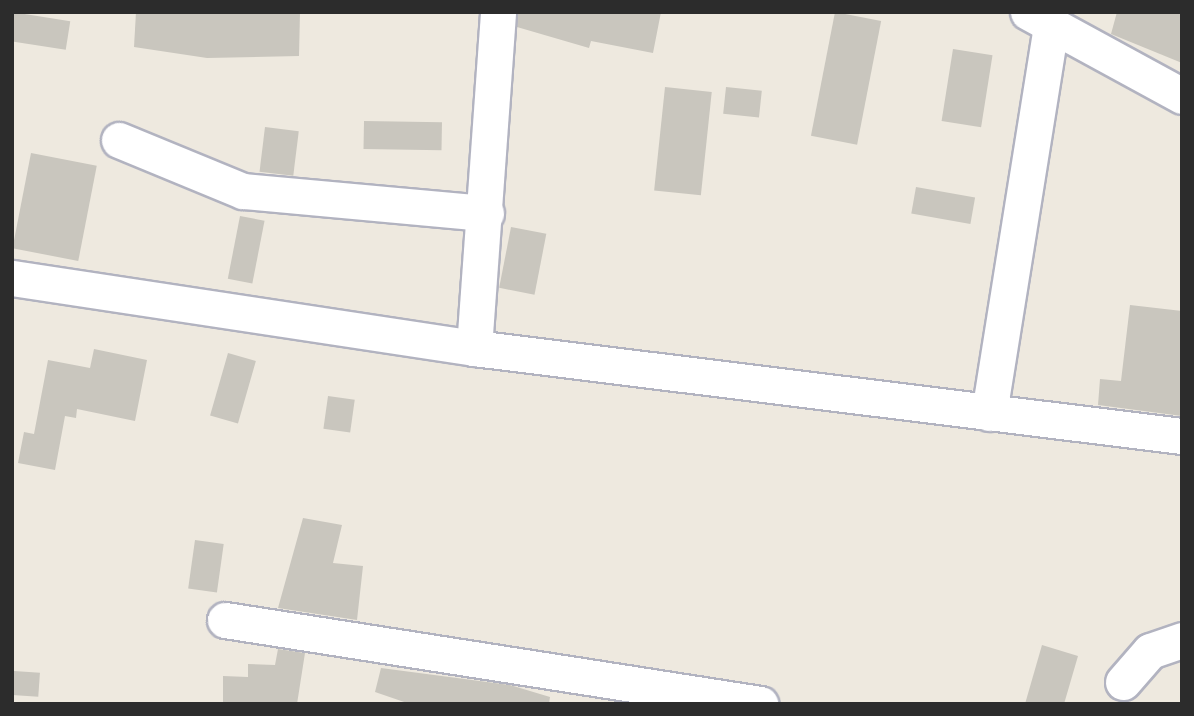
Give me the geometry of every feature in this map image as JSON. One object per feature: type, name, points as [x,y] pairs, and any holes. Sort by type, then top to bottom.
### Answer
[{"type":"street","points":[[474,348],[486,213],[498,12]]},
{"type":"street","points":[[989,412],[1039,19],[1182,96]]},
{"type":"street","points":[[119,139],[243,191],[486,213]]},
{"type":"street","points":[[12,278],[474,348],[1182,436]]},
{"type":"street","points":[[225,620],[761,704]]},
{"type":"street","points":[[1123,682],[1150,651],[1182,640]]},
{"type":"building","points":[[12,12],[70,21],[66,50],[12,41]]},
{"type":"building","points":[[136,12],[300,12],[299,56],[207,58],[134,47]]},
{"type":"building","points":[[518,12],[661,12],[653,53],[591,41],[589,48],[517,27]]},
{"type":"building","points":[[835,12],[881,21],[857,145],[811,136]]},
{"type":"building","points":[[1117,12],[1182,12],[1182,63],[1111,34]]},
{"type":"building","points":[[953,49],[993,55],[981,127],[942,121]]},
{"type":"building","points":[[665,87],[712,92],[701,195],[654,190]]},
{"type":"building","points":[[726,87],[762,91],[759,118],[723,114]]},
{"type":"building","points":[[364,121],[442,122],[441,150],[364,149]]},
{"type":"building","points":[[265,127],[299,131],[293,176],[260,172]]},
{"type":"building","points":[[31,153],[97,166],[78,261],[12,248]]},
{"type":"building","points":[[916,187],[975,197],[970,224],[911,214]]},
{"type":"building","points":[[240,216],[265,221],[252,284],[228,279]]},
{"type":"building","points":[[511,227],[546,234],[535,295],[499,288]]},
{"type":"building","points":[[1130,305],[1182,311],[1182,416],[1098,405],[1100,379],[1121,381]]},
{"type":"building","points":[[94,349],[147,360],[135,421],[77,409],[76,418],[65,416],[55,470],[18,463],[24,432],[34,434],[48,360],[90,368]]},
{"type":"building","points":[[228,353],[256,361],[238,423],[210,415]]},
{"type":"building","points":[[328,396],[355,400],[350,432],[323,429]]},
{"type":"building","points":[[303,518],[342,525],[333,563],[363,566],[357,620],[278,608]]},
{"type":"building","points":[[195,540],[224,544],[217,593],[188,589]]},
{"type":"building","points":[[1042,645],[1078,656],[1064,704],[1025,704]]},
{"type":"building","points":[[278,649],[305,653],[297,704],[223,704],[223,676],[248,677],[248,664],[275,665]]},
{"type":"building","points":[[381,668],[510,685],[550,697],[549,704],[410,704],[375,692]]},
{"type":"building","points":[[14,671],[40,673],[38,697],[12,695]]}]
